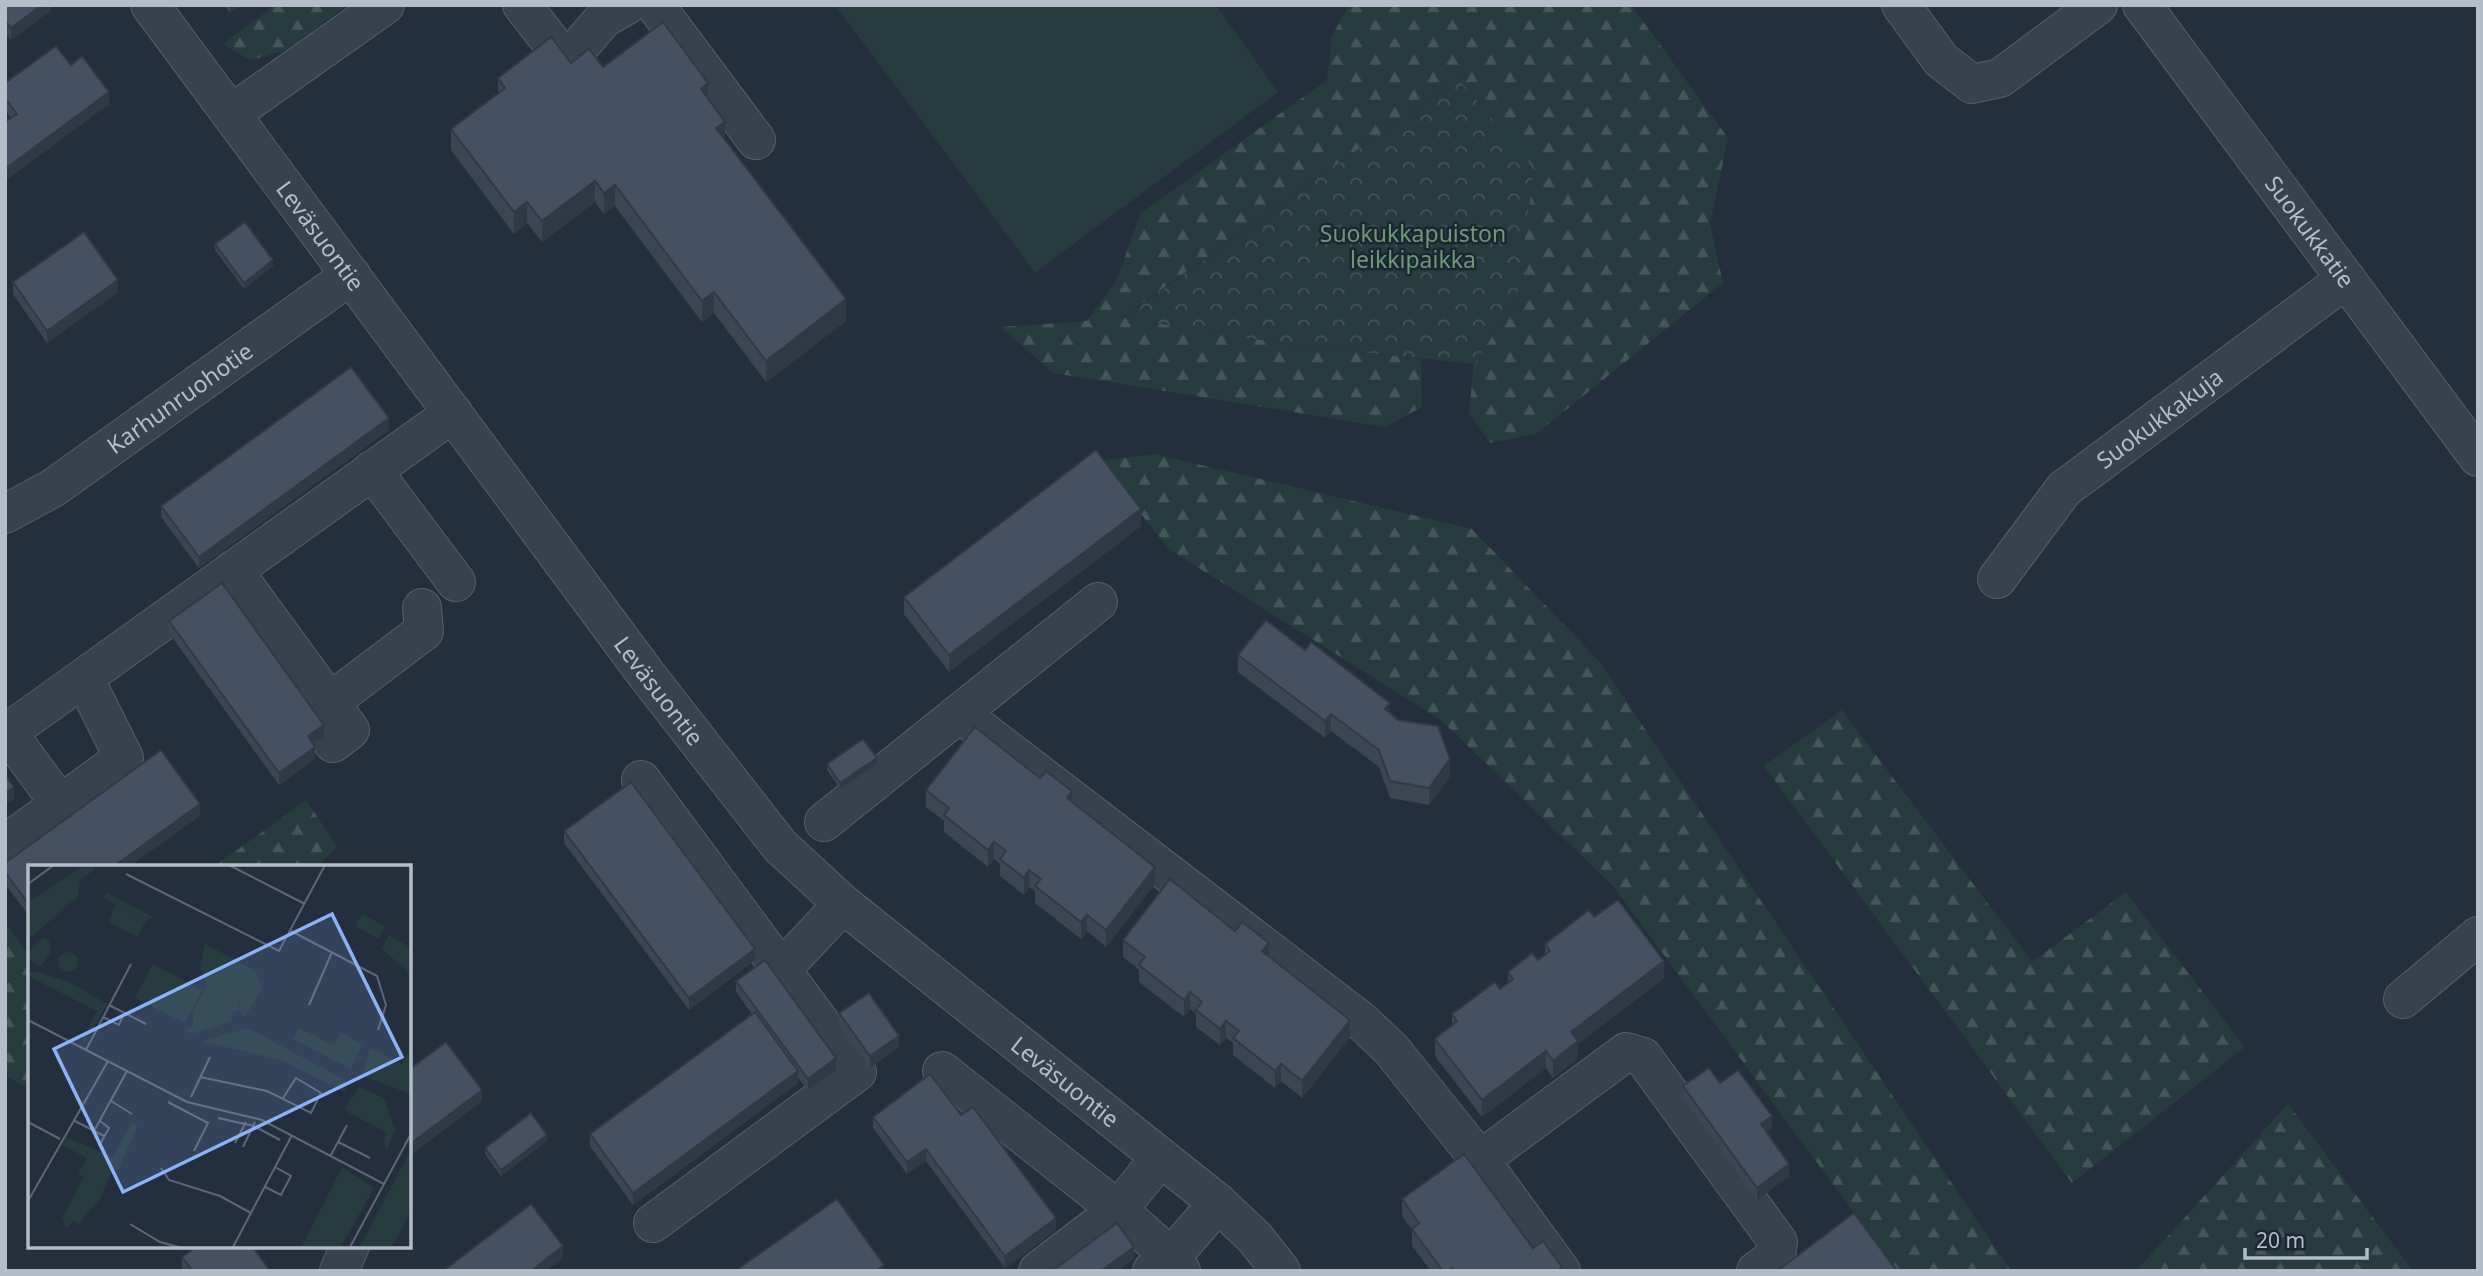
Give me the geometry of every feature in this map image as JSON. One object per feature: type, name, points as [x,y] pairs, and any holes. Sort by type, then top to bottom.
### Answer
[{"type":"street","name":"Leväsuontie","points":[[150,5],[646,674],[780,846],[843,904],[1218,1203],[1255,1238],[1281,1271]]},
{"type":"street","points":[[231,114],[385,5]]},
{"type":"street","points":[[522,5],[558,51],[573,54],[604,18],[627,5]]},
{"type":"street","points":[[655,5],[756,140]]},
{"type":"street","points":[[1901,5],[1941,60],[1972,84],[2000,79],[2098,5]]},
{"type":"street","name":"Suokukkatie","points":[[2142,5],[2478,457]]},
{"type":"street","name":"Karhunruohotie","points":[[5,514],[53,488],[351,275]]},
{"type":"street","name":"Suokukkakuja","points":[[1997,579],[2064,489],[2346,279]]},
{"type":"street","points":[[60,804],[6,731],[453,413]]},
{"type":"street","points":[[372,470],[456,582]]},
{"type":"street","points":[[233,570],[350,730],[333,743]]},
{"type":"street","points":[[824,822],[962,715],[1098,603]]},
{"type":"street","points":[[330,702],[424,631],[422,608]]},
{"type":"street","points":[[5,844],[124,758],[84,678]]},
{"type":"street","points":[[962,715],[1360,1020],[1391,1049],[1480,1160],[1561,1271]]},
{"type":"street","points":[[641,780],[857,1072],[653,1223]]},
{"type":"street","points":[[782,969],[843,904]]},
{"type":"street","points":[[2403,999],[2478,936]]},
{"type":"street","points":[[1480,1160],[1626,1052],[1643,1057],[1778,1242],[1776,1256],[1756,1271]]},
{"type":"street","points":[[942,1071],[1118,1210],[1168,1266],[1218,1203]]},
{"type":"street","points":[[1038,1271],[1118,1210],[1160,1158]]},
{"type":"street","points":[[339,1271],[349,1248]]},
{"type":"green space","points":[[275,5],[347,5],[285,51],[250,60],[223,44]]},
{"type":"green space","points":[[835,5],[1216,5],[1278,92],[1035,273]]},
{"type":"green space","points":[[1349,5],[1631,5],[1728,138],[1710,224],[1723,283],[1536,434],[1490,443],[1469,413],[1474,364],[1517,299],[1458,78],[1123,317],[1292,345],[1421,359],[1422,407],[1385,427],[1053,373],[1001,327],[1087,321],[1117,280],[1140,214],[1327,80],[1332,36]]},
{"type":"green space","name":"Suokukkapuiston leikkipaikka","points":[[1458,78],[1534,169],[1517,299],[1474,364],[1292,345],[1123,318]]},
{"type":"green space","points":[[1155,454],[1472,529],[1599,661],[2011,1271],[1897,1271],[1613,886],[1441,720],[1170,550],[1098,461]]},
{"type":"green space","points":[[1842,710],[2032,962],[2126,892],[2245,1047],[2072,1183],[1764,766]]},
{"type":"green space","points":[[306,800],[337,846],[320,865],[216,865]]},
{"type":"green space","points":[[5,923],[28,954],[28,1087],[5,1076]]},
{"type":"green space","points":[[2288,1104],[2413,1271],[2136,1271]]},
{"type":"building","points":[[5,5],[42,5],[11,28],[5,21]]},
{"type":"building","points":[[663,22],[708,83],[701,89],[725,122],[716,128],[846,299],[766,361],[714,292],[702,301],[615,185],[604,193],[595,181],[542,221],[527,202],[514,212],[451,129],[505,88],[498,78],[551,37],[571,63],[589,49],[603,67]]},
{"type":"building","points":[[56,46],[71,65],[82,56],[109,92],[5,169],[5,122],[17,114],[5,98],[5,83]]},
{"type":"building","points":[[245,222],[273,260],[244,283],[215,244]]},
{"type":"building","points":[[84,232],[118,280],[47,331],[13,282]]},
{"type":"building","points":[[351,367],[389,418],[199,557],[161,506]]},
{"type":"building","points":[[1096,450],[1141,509],[949,655],[904,597]]},
{"type":"building","points":[[222,583],[324,725],[308,736],[315,747],[279,773],[169,621]]},
{"type":"building","points":[[1266,620],[1305,650],[1311,642],[1390,703],[1385,709],[1398,720],[1438,726],[1450,759],[1429,788],[1390,781],[1379,750],[1331,714],[1325,721],[1238,655]]},
{"type":"building","points":[[975,727],[1040,778],[1046,771],[1072,791],[1067,798],[1155,867],[1106,930],[1087,915],[1081,922],[1035,886],[1041,879],[1029,870],[1024,878],[1000,859],[1006,851],[994,842],[988,850],[944,815],[949,808],[926,790]]},
{"type":"building","points":[[863,739],[877,758],[840,783],[827,764]]},
{"type":"building","points":[[161,750],[200,804],[115,865],[28,865],[28,903],[5,872],[5,863]]},
{"type":"building","points":[[5,775],[14,787],[5,793]]},
{"type":"building","points":[[631,782],[755,949],[689,998],[564,831]]},
{"type":"building","points":[[1170,879],[1235,931],[1242,922],[1269,943],[1262,951],[1350,1020],[1302,1081],[1281,1064],[1275,1071],[1233,1038],[1239,1031],[1226,1021],[1220,1029],[1196,1010],[1202,1002],[1190,992],[1184,1000],[1139,965],[1145,957],[1123,940]]},
{"type":"building","points":[[1618,900],[1664,961],[1571,1032],[1578,1041],[1553,1061],[1546,1051],[1482,1100],[1435,1039],[1457,1021],[1452,1014],[1495,982],[1500,989],[1513,979],[1508,972],[1532,953],[1538,960],[1550,951],[1545,944],[1589,910],[1594,917]]},
{"type":"building","points":[[765,960],[836,1058],[808,1079],[736,981]]},
{"type":"building","points":[[869,993],[899,1036],[870,1056],[839,1013]]},
{"type":"building","points":[[755,1012],[798,1071],[633,1193],[590,1134]]},
{"type":"building","points":[[446,1042],[482,1090],[411,1143],[411,1068]]},
{"type":"building","points":[[1709,1068],[1720,1083],[1738,1070],[1772,1116],[1761,1124],[1789,1164],[1757,1188],[1683,1086]]},
{"type":"building","points":[[930,1074],[961,1115],[973,1107],[1056,1218],[1005,1256],[926,1149],[907,1162],[873,1117]]},
{"type":"building","points":[[531,1113],[547,1135],[501,1170],[485,1148]]},
{"type":"building","points":[[1464,1154],[1533,1248],[1543,1241],[1562,1267],[1557,1271],[1454,1271],[1452,1268],[1443,1271],[1412,1229],[1419,1223],[1402,1199]]},
{"type":"building","points":[[837,1199],[884,1265],[876,1271],[735,1271]]},
{"type":"building","points":[[531,1204],[563,1246],[531,1271],[443,1271]]},
{"type":"building","points":[[1854,1213],[1897,1271],[1777,1271]]},
{"type":"building","points":[[1117,1223],[1134,1247],[1101,1271],[1052,1271]]},
{"type":"building","points":[[194,1248],[253,1248],[270,1271],[193,1271],[182,1257]]}]
